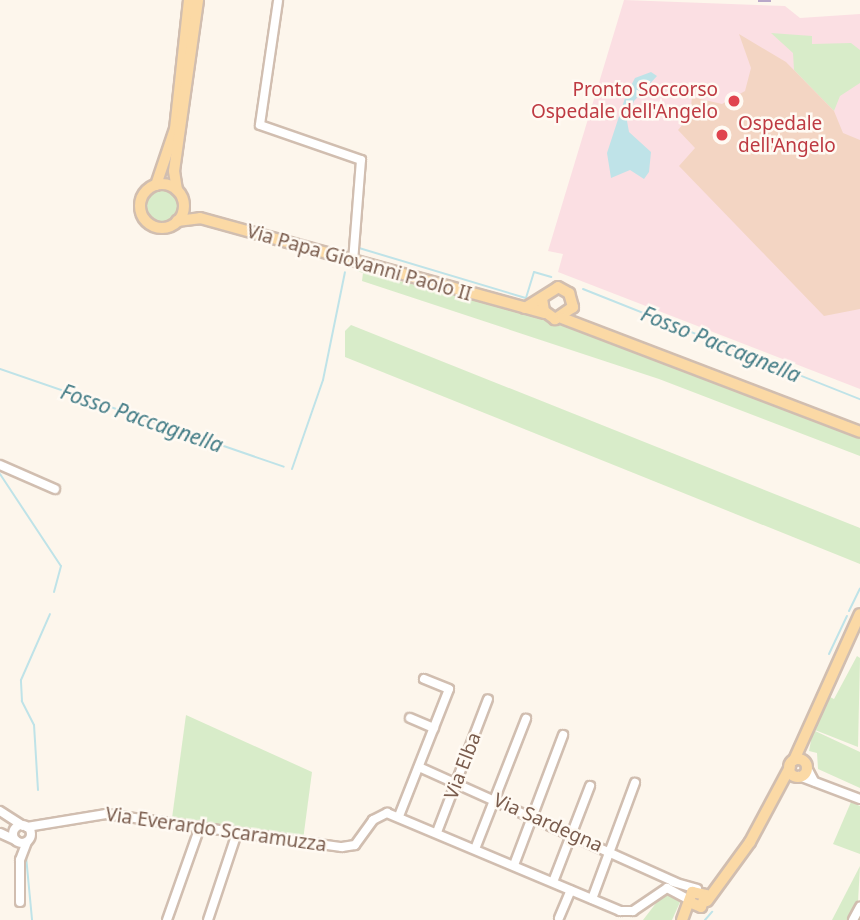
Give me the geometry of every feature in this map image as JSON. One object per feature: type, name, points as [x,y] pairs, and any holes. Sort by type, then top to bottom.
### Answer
[{"type":"main road","points":[[189,0],[187,68],[169,155],[156,185],[140,199],[143,219],[159,228],[177,221],[183,202],[177,190],[174,167],[198,0]]},
{"type":"main road","points":[[156,185],[177,190]]},
{"type":"main road","name":"Via Papa Giovanni Paolo II","points":[[183,202],[200,218]]},
{"type":"main road","name":"Via Papa Giovanni Paolo II","points":[[177,221],[200,218],[518,309],[562,318]]},
{"type":"main road","points":[[518,309],[562,288],[580,324]]},
{"type":"main road","points":[[542,298],[545,313]]},
{"type":"main road","points":[[573,307],[562,318],[860,432]]},
{"type":"main road","points":[[682,920],[696,903],[731,871],[780,788],[799,769],[811,721],[860,614]]},
{"type":"main road","points":[[698,889],[731,871]]},
{"type":"main road","points":[[688,920],[696,903],[698,889]]},
{"type":"main road","points":[[696,903],[698,889]]},
{"type":"street","points":[[278,1],[260,122],[268,131],[361,160],[353,261]]},
{"type":"street","points":[[0,465],[55,489]]},
{"type":"street","points":[[424,679],[449,689],[399,816],[624,912],[670,887],[696,903]]},
{"type":"street","name":"Via Elba","points":[[437,832],[488,699]]},
{"type":"street","points":[[410,718],[434,728]]},
{"type":"street","points":[[475,849],[526,719]]},
{"type":"street","points":[[514,865],[563,736]]},
{"type":"street","name":"Via Sardegna","points":[[419,766],[533,815],[676,882]]},
{"type":"street","points":[[799,769],[814,780],[860,799]]},
{"type":"street","points":[[592,899],[635,783]]},
{"type":"street","points":[[553,882],[590,786]]},
{"type":"street","points":[[0,811],[10,815],[22,836],[20,902]]},
{"type":"street","name":"Via Everardo Scaramuzza","points":[[22,836],[38,824],[95,813],[351,846],[377,816],[399,816]]},
{"type":"street","points":[[167,920],[200,827]]},
{"type":"street","points":[[208,920],[237,833]]},
{"type":"street","points":[[2,834],[22,836]]},
{"type":"street","points":[[286,850],[289,840]]},
{"type":"street","points":[[650,897],[664,883],[676,882],[698,889]]},
{"type":"street","points":[[559,918],[571,890]]},
{"type":"street","points":[[853,920],[860,907]]},
{"type":"shaded area","name":"Ospedale dell'Angelo","points":[[624,0],[785,6],[800,18],[860,14],[860,389],[558,272],[563,254],[548,251]]},
{"type":"green space","points":[[771,33],[812,36],[812,44],[851,43],[860,50],[860,83],[840,96],[834,111],[794,70],[793,53]]},
{"type":"green space","points":[[162,190],[173,195],[178,206],[173,217],[162,222],[151,217],[146,206],[151,195]]},
{"type":"green space","points":[[354,270],[571,323],[860,438],[860,456],[659,379],[362,281],[363,273]]},
{"type":"green space","points":[[351,325],[860,528],[860,564],[345,357],[345,331]]},
{"type":"green space","points":[[857,656],[860,658],[858,747],[815,730],[828,696],[834,699]]},
{"type":"green space","points":[[186,715],[312,772],[303,840],[172,818]]},
{"type":"green space","points":[[813,730],[860,752],[860,788],[818,769],[817,753],[809,751]]},
{"type":"green space","points":[[851,802],[860,806],[860,854],[833,844]]},
{"type":"green space","points":[[860,866],[858,902],[847,920],[832,920]]},
{"type":"green space","points":[[672,893],[681,900],[672,920],[643,920],[660,898]]},
{"type":"water","points":[[651,72],[657,76],[634,101],[627,121],[629,132],[651,152],[649,172],[644,179],[630,170],[611,178],[607,153],[626,95],[635,78]]},
{"type":"building","name":"Ospedale dell'Angelo","points":[[739,34],[786,62],[834,111],[843,133],[860,140],[860,309],[824,316],[679,166],[695,148],[678,130],[690,116],[692,97],[722,104],[745,91],[751,68]]},
{"type":"waterway","name":"Fosso Paccagnella","points":[[359,248],[526,298],[534,272],[551,277]]},
{"type":"waterway","name":"Fosso Paccagnella","points":[[292,469],[323,380],[345,272]]},
{"type":"waterway","name":"Fosso Paccagnella","points":[[583,289],[860,399]]},
{"type":"waterway","name":"Fosso Paccagnella","points":[[0,369],[284,467]]},
{"type":"waterway","points":[[0,474],[61,566],[54,592]]},
{"type":"waterway","points":[[849,611],[860,588]]},
{"type":"waterway","points":[[38,790],[34,725],[22,701],[21,680],[50,614]]},
{"type":"waterway","points":[[829,654],[847,616]]},
{"type":"waterway","points":[[26,856],[32,920]]},
{"type":"waterway","points":[[705,920],[712,912]]},
{"type":"railway","points":[[758,0],[771,0]]},
{"type":"place","name":"Pronto Soccorso Ospedale dell'Angelo","points":[[734,101]]},
{"type":"place","name":"Ospedale dell'Angelo","points":[[722,135]]}]
